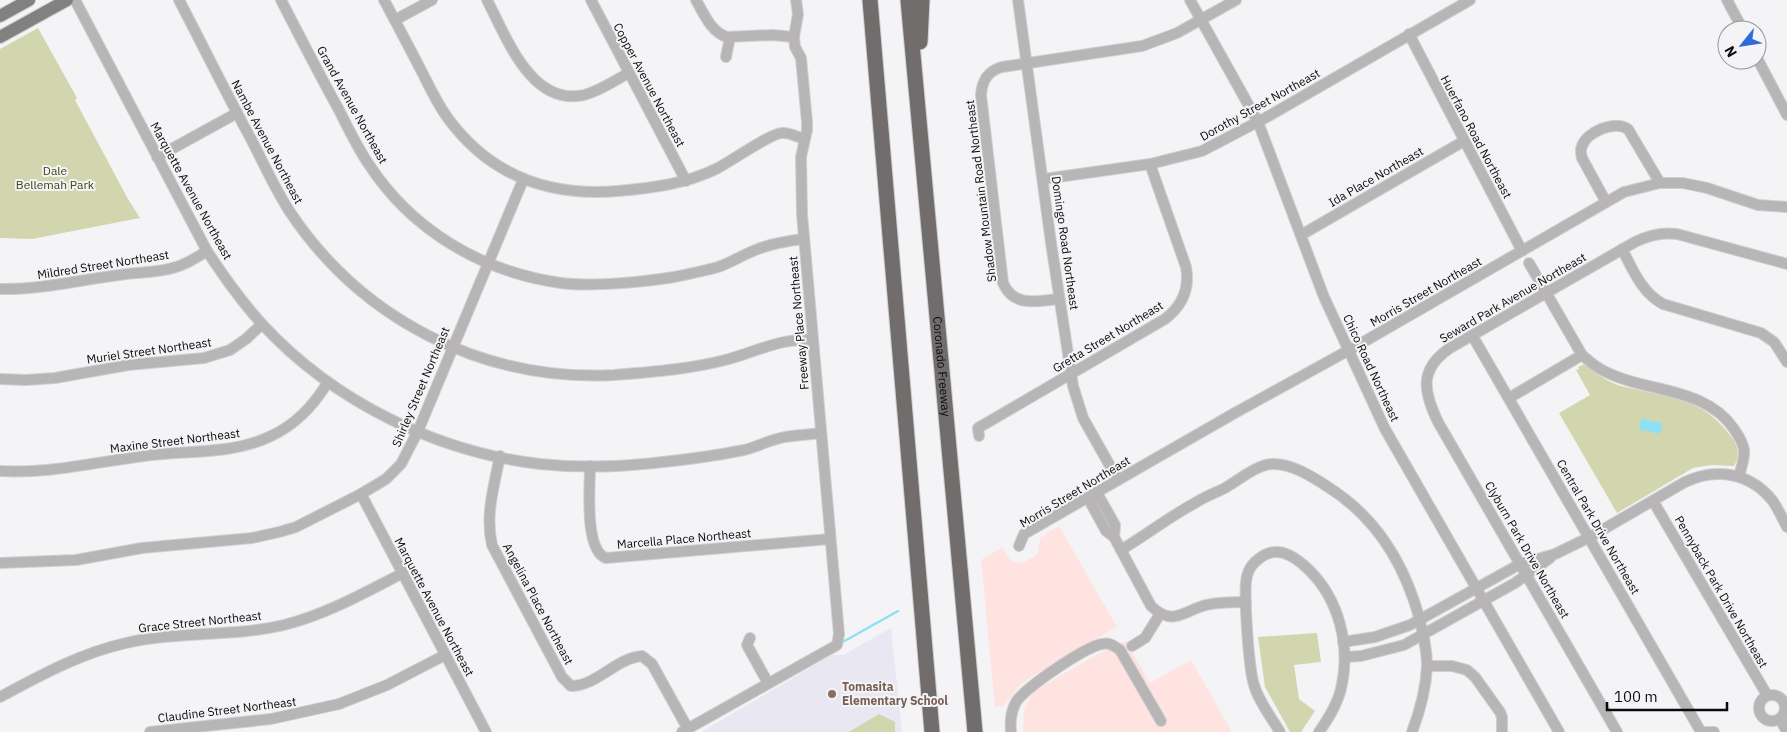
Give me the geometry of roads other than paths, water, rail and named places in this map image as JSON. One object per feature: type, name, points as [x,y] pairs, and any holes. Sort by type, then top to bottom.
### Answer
[{"type":"highway","points":[[864,0],[876,80]]},
{"type":"highway","points":[[870,0],[932,732]]},
{"type":"highway","name":"Coronado Freeway","points":[[908,0],[975,732]]},
{"type":"highway","points":[[922,0],[920,42],[924,176]]},
{"type":"main road","points":[[0,16],[29,0]]},
{"type":"main road","points":[[0,37],[67,0]]},
{"type":"street","name":"Marquette Avenue Northeast","points":[[75,0],[207,251],[233,290],[262,324],[292,353],[328,382],[384,416],[418,431]]},
{"type":"street","name":"Nambe Avenue Northeast","points":[[178,0],[291,212],[310,239],[332,264],[371,300],[417,331],[452,347]]},
{"type":"street","name":"Grand Avenue Northeast","points":[[280,0],[358,147],[379,179],[397,200],[435,234],[457,249],[488,263]]},
{"type":"street","points":[[384,0],[439,104],[463,137],[479,153],[523,180],[558,190],[589,193],[673,185],[718,168],[781,132],[804,139]]},
{"type":"street","points":[[395,20],[432,0]]},
{"type":"street","points":[[487,0],[525,69],[534,79],[553,92],[564,95],[591,93],[629,73]]},
{"type":"street","name":"Copper Avenue Northeast","points":[[590,0],[686,181]]},
{"type":"street","points":[[696,0],[707,20],[721,35],[730,37],[772,35],[794,37]]},
{"type":"street","name":"Freeway Place Northeast","points":[[768,683],[837,645],[839,634],[804,239],[800,178],[807,122],[800,58],[795,46],[794,37],[798,14],[796,0]]},
{"type":"street","name":"Domingo Road Northeast","points":[[1018,0],[1071,374],[1083,418],[1118,480]]},
{"type":"street","name":"Chico Road Northeast","points":[[1190,0],[1258,122],[1324,297],[1385,429],[1559,732]]},
{"type":"street","points":[[1026,64],[1142,46],[1177,33],[1236,0]]},
{"type":"street","name":"Dorothy Street Northeast","points":[[1044,179],[1150,164],[1202,150],[1258,122],[1470,0]]},
{"type":"street","points":[[1727,0],[1738,20]]},
{"type":"street","name":"Huerfano Road Northeast","points":[[1409,34],[1522,251]]},
{"type":"street","points":[[726,57],[730,37]]},
{"type":"street","name":"Shadow Mountain Road Northeast","points":[[1026,64],[994,70],[987,76],[981,95],[1002,278],[1008,293],[1020,300],[1059,299]]},
{"type":"street","points":[[1763,70],[1787,115]]},
{"type":"street","points":[[157,158],[237,113]]},
{"type":"street","points":[[1606,202],[1580,152],[1585,141],[1610,125],[1619,125],[1628,129],[1660,183]]},
{"type":"street","name":"Ida Place Northeast","points":[[1301,235],[1464,141]]},
{"type":"street","name":"Gretta Street Northeast","points":[[979,436],[978,428],[1165,319],[1176,310],[1185,294],[1188,282],[1186,267],[1150,164]]},
{"type":"street","name":"Shirley Street Northeast","points":[[0,563],[57,562],[142,548],[252,538],[296,526],[361,494],[386,479],[394,472],[405,456],[418,431],[523,180]]},
{"type":"street","name":"Morris Street Northeast","points":[[1019,546],[1024,534],[1349,351],[1624,192],[1660,183],[1683,183],[1707,188],[1758,205],[1787,207]]},
{"type":"street","name":"Seward Park Avenue Northeast","points":[[1427,377],[1429,369],[1443,352],[1642,238],[1670,233],[1787,264]]},
{"type":"street","points":[[488,263],[533,278],[563,283],[594,284],[674,277],[719,267],[755,250],[781,242],[804,239]]},
{"type":"street","points":[[1622,249],[1644,288],[1654,299],[1663,304],[1761,333],[1774,342],[1787,362]]},
{"type":"street","name":"Mildred Street Northeast","points":[[0,288],[47,287],[176,267],[207,251]]},
{"type":"street","points":[[1529,263],[1582,355],[1598,368],[1614,376],[1696,399],[1710,405],[1722,414],[1738,434],[1744,450],[1739,476]]},
{"type":"street","name":"Muriel Street Northeast","points":[[0,379],[55,378],[128,364],[204,358],[230,350],[246,339],[262,324]]},
{"type":"street","name":"Central Park Drive Northeast","points":[[1472,335],[1703,732],[1714,732]]},
{"type":"street","points":[[452,347],[488,360],[521,368],[561,374],[590,375],[707,364],[786,341],[813,339]]},
{"type":"street","points":[[1509,398],[1582,355]]},
{"type":"street","name":"Clyburn Park Drive Northeast","points":[[1427,377],[1427,395],[1434,414],[1617,732]]},
{"type":"street","name":"Maxine Street Northeast","points":[[0,472],[41,471],[145,456],[249,445],[289,426],[310,407],[328,382]]},
{"type":"street","points":[[418,431],[459,447],[500,456],[540,464],[590,466],[652,463],[710,457],[746,449],[780,438],[821,433]]},
{"type":"street","name":"Angelina Place Northeast","points":[[500,456],[489,511],[489,531],[492,545],[562,677],[571,686],[582,685],[628,660],[642,656],[652,664],[685,730]]},
{"type":"street","points":[[1121,550],[1194,504],[1270,464],[1279,464],[1295,470],[1337,492],[1364,516],[1384,540],[1399,564],[1412,594],[1423,635],[1427,666],[1422,700],[1412,732]]},
{"type":"street","name":"Marcella Place Northeast","points":[[590,466],[590,523],[597,549],[606,558],[830,540]]},
{"type":"street","points":[[1343,642],[1376,637],[1419,620],[1520,564],[1555,554],[1590,537],[1697,477],[1710,474],[1739,476],[1749,480],[1769,496],[1787,527]]},
{"type":"street","name":"Marquette Avenue Northeast","points":[[361,494],[486,732]]},
{"type":"street","points":[[1092,495],[1106,531],[1114,537],[1151,606],[1160,614],[1176,617],[1207,604],[1246,602]]},
{"type":"street","name":"Pennyback Park Drive Northeast","points":[[1653,501],[1767,695],[1779,696],[1785,703],[1785,712],[1780,719],[1787,732]]},
{"type":"street","points":[[1280,732],[1254,685],[1251,669],[1245,584],[1247,575],[1256,562],[1268,554],[1278,552],[1296,559],[1316,577],[1331,599],[1336,611],[1345,657],[1342,684],[1332,710],[1319,732]]},
{"type":"street","points":[[1345,657],[1361,656],[1404,645],[1527,576],[1555,554]]},
{"type":"street","name":"Grace Street Northeast","points":[[0,696],[74,659],[125,643],[147,639],[256,630],[310,618],[353,600],[402,573]]},
{"type":"street","points":[[1132,646],[1145,638],[1160,614]]},
{"type":"street","points":[[685,730],[768,683],[747,644],[750,638]]},
{"type":"street","points":[[1011,732],[1012,710],[1024,692],[1055,670],[1104,643],[1111,644],[1120,650],[1161,721]]},
{"type":"street","name":"Claudine Street Northeast","points":[[150,732],[271,719],[339,704],[387,684],[445,655]]},
{"type":"street","points":[[1427,666],[1457,667],[1471,673],[1500,712],[1502,732]]},
{"type":"street","points":[[1767,695],[1759,704],[1763,718],[1771,721],[1780,719]]},
{"type":"water","points":[[1642,418],[1663,424],[1660,434],[1639,429]]},
{"type":"waterway","points":[[841,643],[898,611]]},
{"type":"place","name":"Tomasita Elementary School","points":[[832,694]]},
{"type":"park label","name":"Dale Bellemah Park","points":[[55,178]]}]
